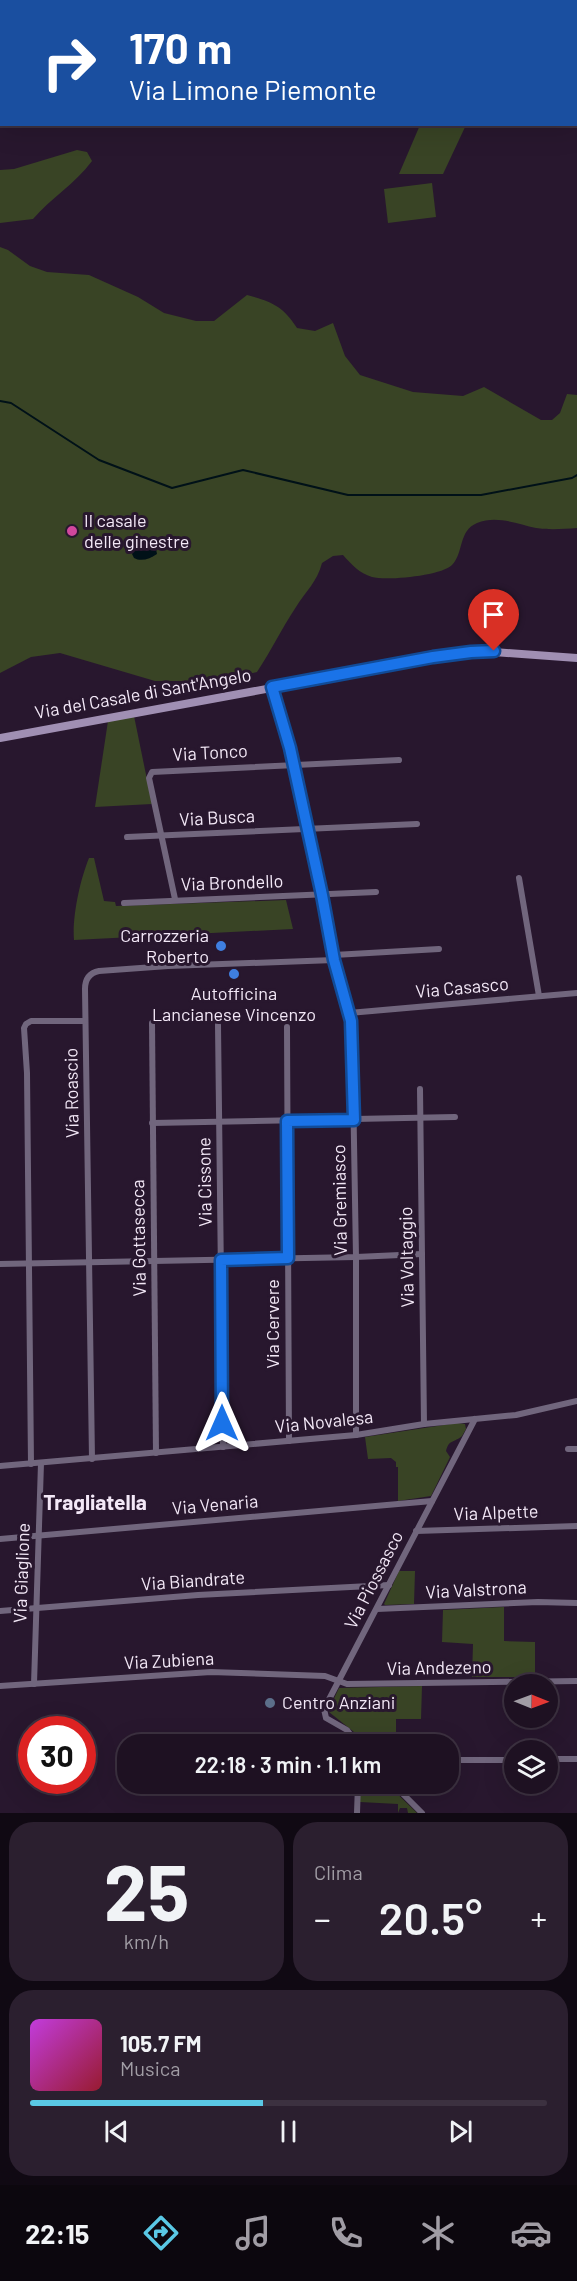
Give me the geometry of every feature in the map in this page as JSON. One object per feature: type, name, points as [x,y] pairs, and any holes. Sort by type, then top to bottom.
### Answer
[{"type":"main road","name":"Via del Casale di Sant'Angelo","points":[[0,738],[415,660],[471,652],[494,651],[577,658]]},
{"type":"street","name":"Via Gremiasco","points":[[272,687],[294,764],[334,958],[352,1029],[356,1435]]},
{"type":"street","points":[[294,764],[399,760]]},
{"type":"street","name":"Via Tonco","points":[[175,899],[149,778],[152,772],[294,764]]},
{"type":"street","name":"Via Busca","points":[[127,837],[417,824]]},
{"type":"street","points":[[519,878],[539,996]]},
{"type":"street","name":"Via Brondello","points":[[124,903],[376,892]]},
{"type":"street","name":"Via Roascio","points":[[92,1459],[85,1021],[86,983],[89,976],[96,972],[168,966],[439,950]]},
{"type":"street","name":"Via Casasco","points":[[349,1013],[577,993]]},
{"type":"street","points":[[31,1464],[24,1027],[31,1021],[85,1021]]},
{"type":"street","name":"Via Gottasecca","points":[[152,1023],[156,1453]]},
{"type":"street","name":"Via Cissone","points":[[218,1025],[223,1447]]},
{"type":"street","name":"Via Cervere","points":[[287,1027],[289,1441]]},
{"type":"street","name":"Via Voltaggio","points":[[420,1089],[424,1424]]},
{"type":"street","points":[[152,1123],[455,1117]]},
{"type":"street","points":[[0,1264],[422,1254]]},
{"type":"street","name":"Via Novalesa","points":[[0,1467],[356,1435],[424,1424],[516,1415],[577,1401]]},
{"type":"street","name":"Via Piossasco","points":[[350,1734],[328,1720],[324,1713],[475,1419]]},
{"type":"street","points":[[568,1449],[577,1449]]},
{"type":"street","name":"Via Giaglione","points":[[34,1684],[41,1463]]},
{"type":"street","name":"Via Venaria","points":[[0,1539],[432,1501]]},
{"type":"street","name":"Via Alpette","points":[[416,1531],[577,1526]]},
{"type":"street","name":"Via Biandrate","points":[[0,1611],[198,1595],[389,1585]]},
{"type":"street","name":"Via Valstrona","points":[[377,1609],[538,1602],[577,1603]]},
{"type":"street","name":"Via Zubiena","points":[[0,1686],[211,1672],[325,1676],[338,1682]]},
{"type":"street","name":"Via Andezeno","points":[[338,1682],[350,1684],[577,1681]]},
{"type":"street","points":[[558,1759],[577,1759]]},
{"type":"street","points":[[459,1760],[504,1760]]},
{"type":"street","points":[[357,1813],[358,1794]]},
{"type":"street","points":[[403,1794],[422,1813]]},
{"type":"green space","points":[[420,126],[466,126],[443,174],[399,174]]},
{"type":"green space","points":[[77,150],[87,152],[92,161],[78,177],[33,219],[0,223],[0,170],[14,169]]},
{"type":"green space","points":[[432,183],[436,217],[388,223],[384,189]]},
{"type":"green space","points":[[0,247],[30,266],[47,272],[89,275],[138,297],[164,313],[196,321],[214,321],[247,295],[276,306],[297,328],[315,331],[333,323],[345,356],[360,375],[413,392],[463,396],[484,387],[541,420],[552,420],[560,413],[567,394],[577,395],[577,528],[541,529],[492,520],[477,523],[467,531],[452,565],[437,572],[413,577],[372,577],[359,571],[343,555],[333,556],[322,563],[314,581],[257,672],[218,681],[155,681],[60,653],[31,657],[0,673]]},
{"type":"green space","points":[[134,716],[152,804],[95,807],[108,721]]},
{"type":"green space","points":[[89,858],[94,858],[104,901],[115,902],[116,906],[286,900],[293,929],[74,940],[77,899]]},
{"type":"green space","points":[[457,1423],[465,1424],[466,1429],[462,1436],[447,1447],[446,1451],[450,1457],[431,1496],[398,1501],[396,1462],[391,1458],[368,1459],[365,1437]]},
{"type":"green space","points":[[399,1571],[415,1571],[414,1604],[385,1605],[384,1604]]},
{"type":"green space","points":[[504,1607],[504,1641],[535,1642],[535,1674],[472,1677],[473,1644],[442,1642],[443,1610]]},
{"type":"green space","points":[[422,1686],[421,1719],[396,1719],[396,1734],[355,1734],[329,1712],[339,1688]]},
{"type":"green space","points":[[360,1794],[397,1794],[417,1813],[408,1813],[407,1808],[400,1808],[398,1813],[398,1804],[360,1802]]},
{"type":"shaded area","points":[[147,546],[156,549],[157,554],[146,559],[134,558],[132,554],[135,549]]},
{"type":"waterway","points":[[0,401],[11,403],[99,460],[172,488],[243,470],[348,495],[481,495],[572,478],[577,475]]},
{"type":"place","name":"Il casale delle ginestre","points":[[72,531]]},
{"type":"place","name":"Carrozzeria Roberto","points":[[221,946]]},
{"type":"place","name":"Autofficina Lancianese Vincenzo","points":[[234,974]]},
{"type":"place","name":"Centro Anziani","points":[[270,1703]]},
{"type":"district","name":"Tragliatella","points":[[95,1503]]},
{"type":"route","points":[[222,1423],[221,1260],[288,1258],[287,1121],[354,1120],[351,1021],[334,960],[290,748],[272,687],[433,657],[494,651]]}]
